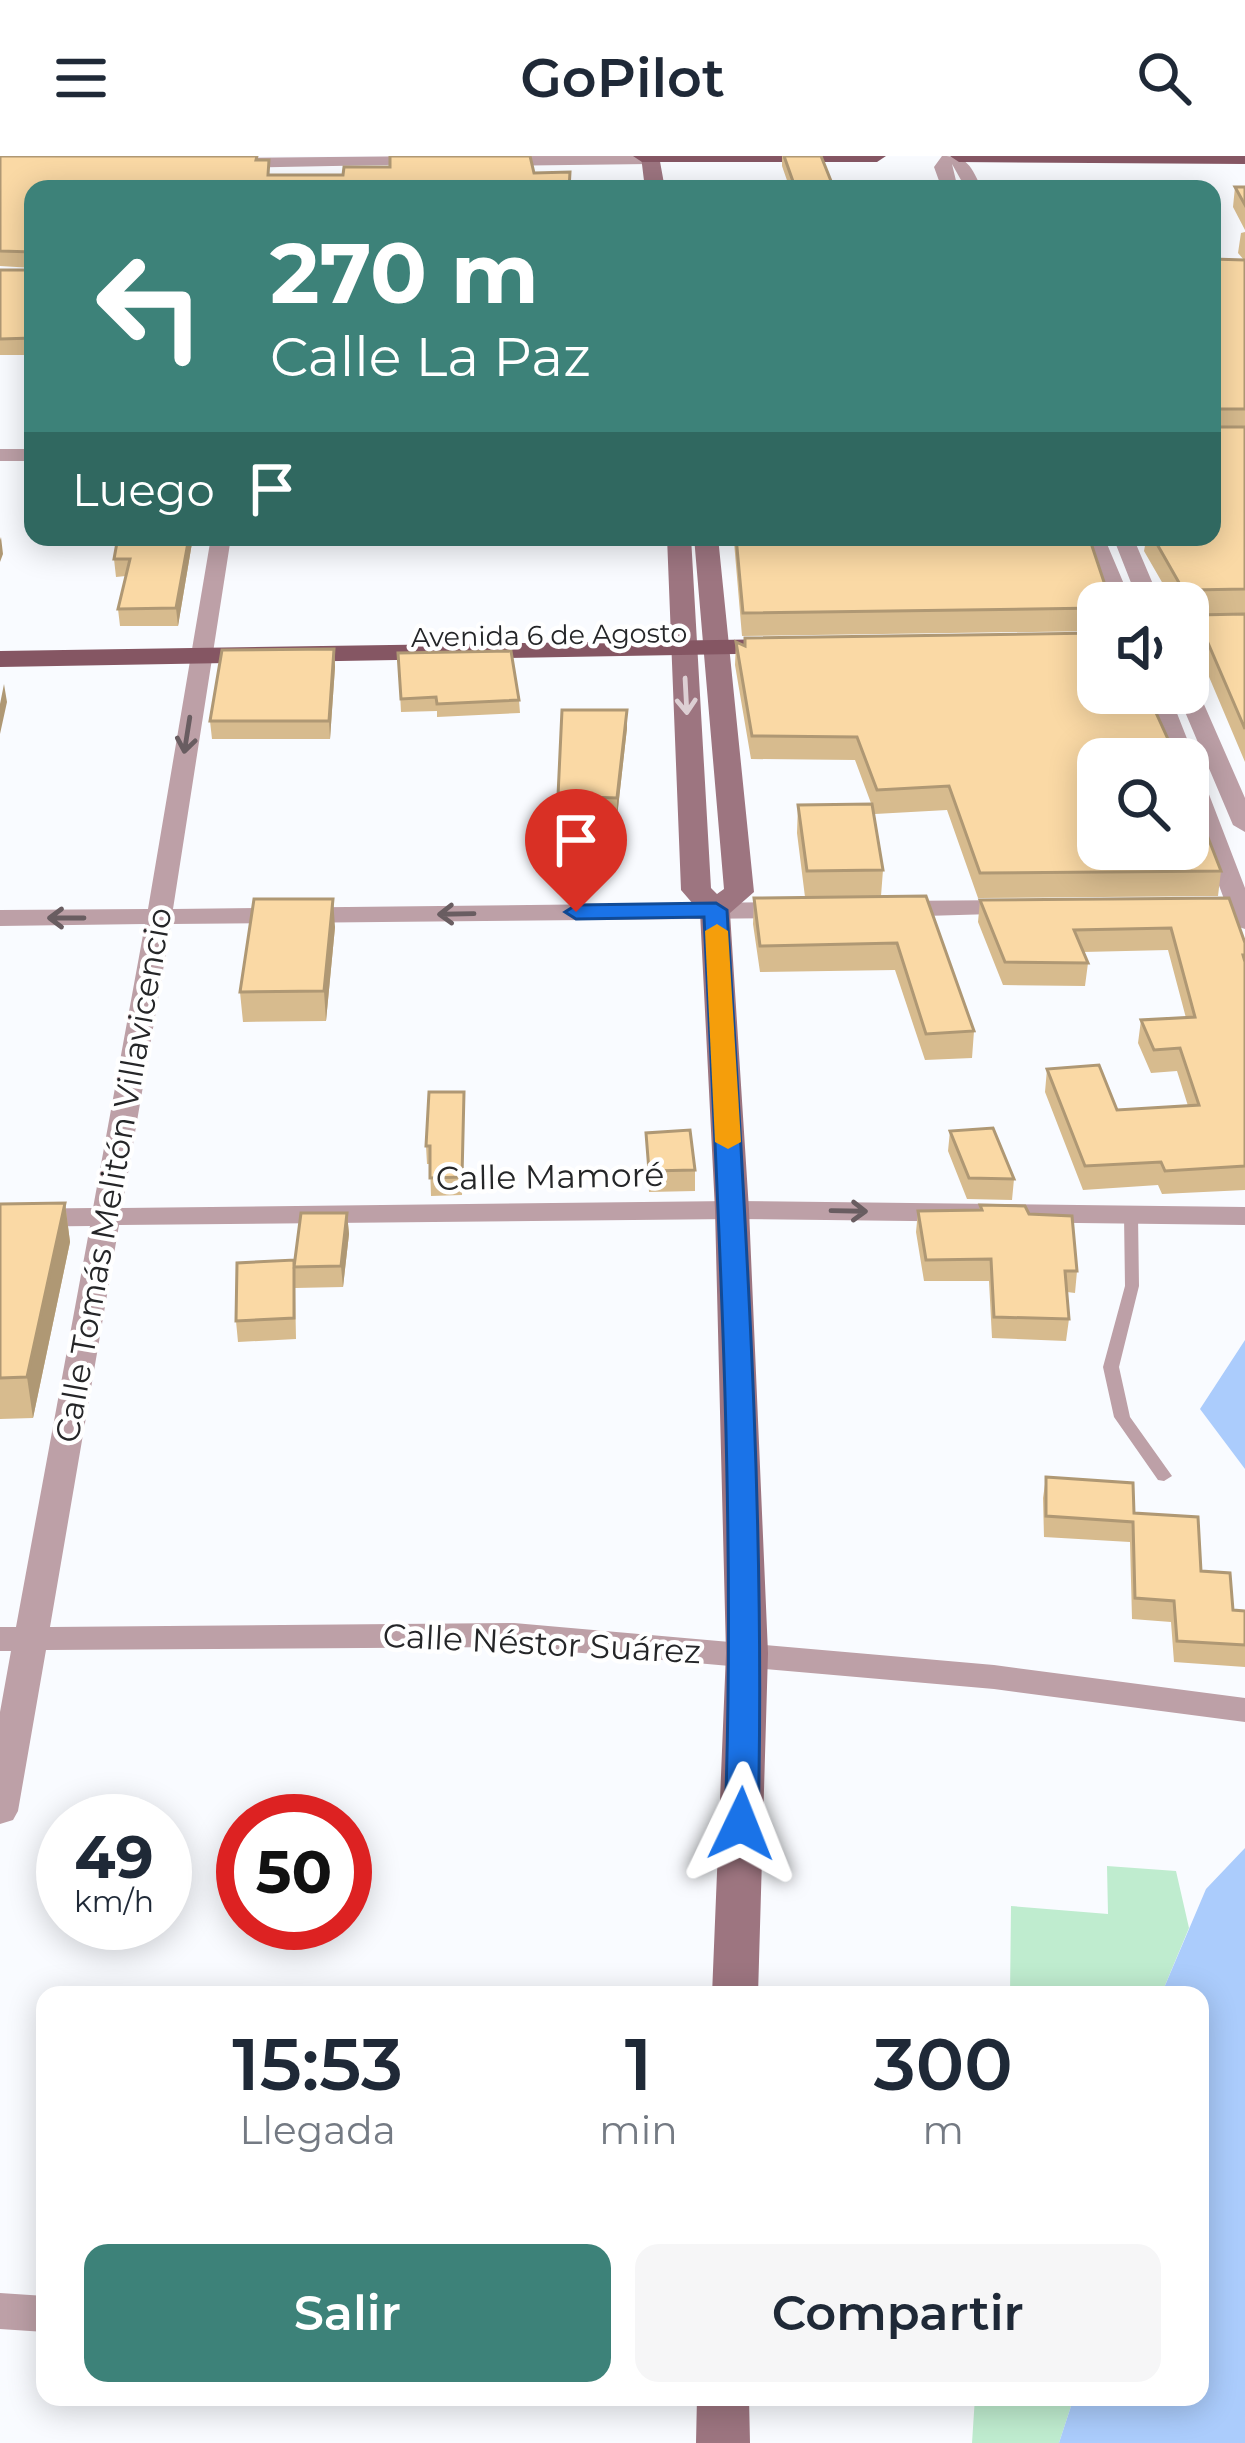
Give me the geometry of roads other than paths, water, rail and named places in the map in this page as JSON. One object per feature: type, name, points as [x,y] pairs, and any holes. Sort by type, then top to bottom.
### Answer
[{"type":"main road","points":[[647,157],[878,156]]},
{"type":"main road","points":[[954,156],[1245,158]]},
{"type":"main road","points":[[679,546],[696,890],[716,910],[732,1210],[747,1653],[735,1986]]},
{"type":"main road","points":[[707,546],[739,892],[716,910]]},
{"type":"main road","points":[[1209,627],[1245,626]]},
{"type":"main road","name":"Avenida 6 de Agosto","points":[[0,659],[201,648],[807,639]]},
{"type":"main road","points":[[1209,642],[1245,641]]},
{"type":"main road","name":"Avenida 6 de Agosto","points":[[0,642],[201,648]]},
{"type":"main road","points":[[723,2406],[723,2443]]},
{"type":"street","points":[[946,180],[941,167],[954,156]]},
{"type":"street","points":[[469,161],[647,157]]},
{"type":"street","points":[[216,163],[446,161]]},
{"type":"street","name":"Calle Tomás Melitón Villavicencio","points":[[0,1811],[16,1638],[159,918],[219,546]]},
{"type":"street","points":[[1098,546],[1112,582]]},
{"type":"street","points":[[1128,546],[1142,582]]},
{"type":"street","points":[[1197,714],[1245,824]]},
{"type":"street","points":[[1168,907],[1243,911],[1209,824]]},
{"type":"street","points":[[859,909],[1049,908]]},
{"type":"street","points":[[0,918],[811,910]]},
{"type":"street","name":"Calle Mamoré","points":[[0,1218],[732,1210],[1245,1216]]},
{"type":"street","name":"Calle Néstor Suárez","points":[[16,1638],[514,1635],[994,1677],[1235,1709]]},
{"type":"street","points":[[0,2311],[36,2313]]},
{"type":"lane","points":[[1132,1215],[1132,1286],[1111,1367],[1122,1417],[1164,1476]]},
{"type":"water","points":[[1245,1340],[1245,1469],[1200,1409]]},
{"type":"water","points":[[1245,1848],[1245,2443],[1059,2443],[1071,2406],[1209,2406],[1209,1986],[1165,1986],[1206,1889]]}]
